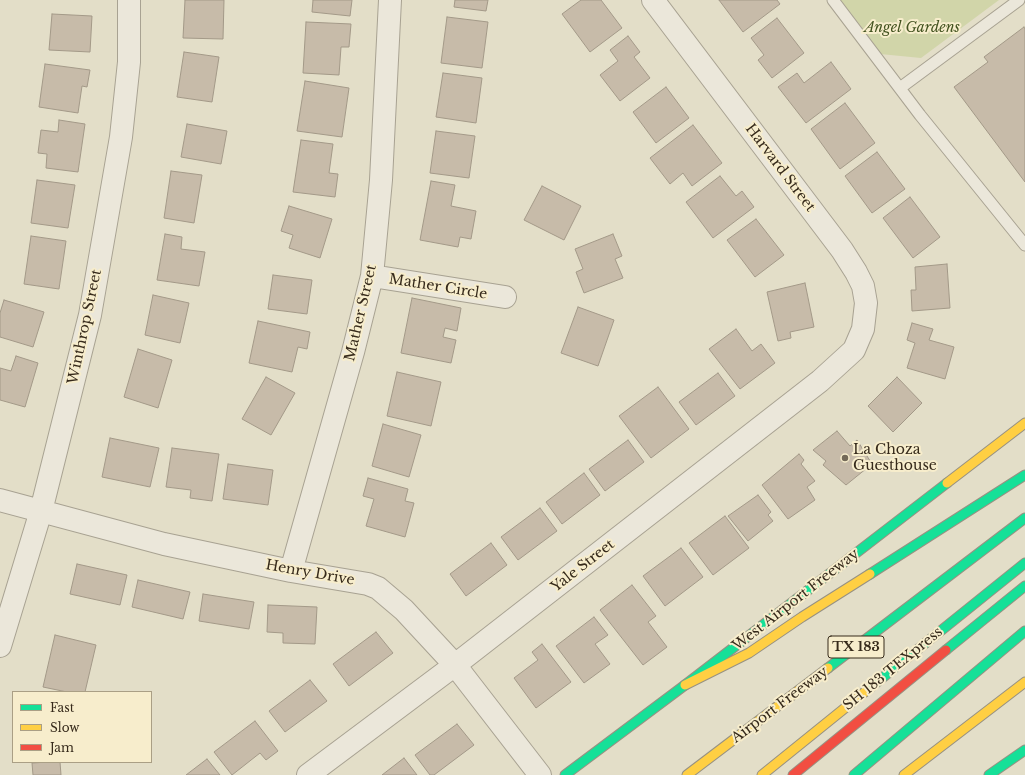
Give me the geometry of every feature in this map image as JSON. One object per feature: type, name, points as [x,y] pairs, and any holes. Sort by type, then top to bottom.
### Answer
[{"type":"main road","name":"West Airport Freeway","points":[[565,775],[685,685],[1025,423]]},
{"type":"main road","points":[[685,685],[750,653],[802,617],[1025,475]]},
{"type":"main road","name":"Airport Freeway","points":[[687,775],[1025,518]]},
{"type":"main road","name":"SH 183 TEXpress","points":[[762,775],[1025,563]]},
{"type":"main road","name":"SH 183 TEXpress","points":[[793,775],[1025,586]]},
{"type":"main road","points":[[854,775],[1025,632]]},
{"type":"main road","points":[[904,775],[1025,682]]},
{"type":"main road","points":[[989,775],[1025,750]]},
{"type":"street","name":"Winthrop Street","points":[[0,646],[41,511],[90,315],[120,145],[129,62],[129,0]]},
{"type":"street","name":"Mather Street","points":[[291,571],[353,352],[372,276],[381,180],[390,0]]},
{"type":"street","name":"Harvard Street","points":[[654,0],[842,250],[856,272],[863,286],[866,303],[863,329],[854,350]]},
{"type":"street","name":"Mather Circle","points":[[372,276],[504,297]]},
{"type":"street","name":"Yale Street","points":[[308,775],[455,665],[820,381],[854,350]]},
{"type":"street","name":"Henry Drive","points":[[0,500],[164,544],[291,571],[368,584],[378,588],[404,610],[455,665],[540,775]]},
{"type":"lane","points":[[833,0],[900,88],[1025,245]]},
{"type":"lane","points":[[900,88],[1019,0]]},
{"type":"green space","name":"Angel Gardens","points":[[839,0],[999,0],[921,58],[880,54]]},
{"type":"building","points":[[185,0],[224,0],[223,39],[183,38]]},
{"type":"building","points":[[313,0],[352,0],[350,16],[312,12]]},
{"type":"building","points":[[455,0],[488,0],[486,11],[454,7]]},
{"type":"building","points":[[581,0],[601,0],[622,28],[590,52],[562,14]]},
{"type":"building","points":[[719,0],[777,0],[780,4],[743,32]]},
{"type":"building","points":[[52,14],[92,16],[90,52],[49,50]]},
{"type":"building","points":[[447,17],[488,22],[482,68],[441,63]]},
{"type":"building","points":[[777,18],[804,53],[772,78],[758,60],[764,55],[751,38]]},
{"type":"building","points":[[306,22],[351,24],[349,47],[341,47],[339,75],[303,73]]},
{"type":"building","points":[[1024,27],[1025,182],[954,87],[988,62],[984,57]]},
{"type":"building","points":[[628,36],[640,52],[634,57],[650,78],[620,101],[600,75],[618,61],[610,50]]},
{"type":"building","points":[[184,52],[219,57],[212,102],[177,97]]},
{"type":"building","points":[[831,62],[851,89],[806,123],[778,87],[797,73],[804,83]]},
{"type":"building","points":[[45,64],[90,70],[87,87],[82,86],[78,113],[39,107]]},
{"type":"building","points":[[443,73],[482,78],[476,123],[436,117]]},
{"type":"building","points":[[305,81],[349,88],[342,137],[297,131]]},
{"type":"building","points":[[666,87],[689,118],[656,143],[633,112]]},
{"type":"building","points":[[845,103],[875,143],[840,169],[811,129]]},
{"type":"building","points":[[59,120],[85,124],[78,172],[46,168],[47,154],[38,153],[41,130],[58,132]]},
{"type":"building","points":[[187,124],[227,131],[221,164],[181,157]]},
{"type":"building","points":[[693,125],[722,163],[692,186],[683,173],[670,184],[650,158]]},
{"type":"building","points":[[436,131],[475,136],[469,178],[430,173]]},
{"type":"building","points":[[301,140],[333,144],[329,173],[338,174],[335,197],[293,192]]},
{"type":"building","points":[[877,152],[905,189],[872,213],[845,176]]},
{"type":"building","points":[[171,171],[202,175],[194,223],[164,218]]},
{"type":"building","points":[[720,176],[736,196],[742,191],[754,207],[713,238],[686,202]]},
{"type":"building","points":[[37,180],[75,185],[68,228],[31,223]]},
{"type":"building","points":[[431,181],[455,185],[451,206],[476,211],[471,239],[460,237],[458,247],[420,240]]},
{"type":"building","points":[[542,186],[581,206],[564,240],[524,220]]},
{"type":"building","points":[[910,197],[940,237],[913,258],[883,218]]},
{"type":"building","points":[[289,206],[332,219],[320,258],[289,248],[293,235],[281,231]]},
{"type":"building","points":[[756,219],[784,255],[755,277],[727,240]]},
{"type":"building","points":[[165,234],[182,237],[181,249],[205,252],[199,286],[157,280]]},
{"type":"building","points":[[613,234],[622,256],[615,259],[623,278],[584,293],[576,272],[583,269],[575,249]]},
{"type":"building","points":[[31,236],[66,241],[59,289],[24,284]]},
{"type":"building","points":[[947,264],[950,308],[912,311],[911,290],[916,290],[915,267]]},
{"type":"building","points":[[273,275],[312,280],[307,314],[268,309]]},
{"type":"building","points":[[805,283],[814,327],[790,332],[791,338],[778,341],[767,292]]},
{"type":"building","points":[[153,295],[189,303],[180,343],[145,335]]},
{"type":"building","points":[[412,298],[461,308],[457,331],[445,328],[443,337],[456,340],[451,363],[401,353]]},
{"type":"building","points":[[4,300],[44,312],[33,347],[0,337],[0,313]]},
{"type":"building","points":[[578,307],[614,320],[598,366],[561,353]]},
{"type":"building","points":[[258,321],[310,332],[307,349],[298,347],[292,372],[249,363]]},
{"type":"building","points":[[912,323],[933,329],[929,340],[954,347],[945,379],[907,368],[915,343],[907,340]]},
{"type":"building","points":[[736,329],[752,351],[761,344],[775,363],[740,389],[709,349]]},
{"type":"building","points":[[138,349],[172,360],[158,408],[124,397]]},
{"type":"building","points":[[16,356],[38,363],[25,407],[0,400],[0,368],[11,371]]},
{"type":"building","points":[[397,372],[441,382],[431,426],[387,416]]},
{"type":"building","points":[[718,373],[735,396],[696,425],[679,402]]},
{"type":"building","points":[[266,377],[295,393],[271,435],[242,419]]},
{"type":"building","points":[[897,377],[922,403],[893,432],[868,406]]},
{"type":"building","points":[[658,387],[689,429],[651,458],[619,416]]},
{"type":"building","points":[[383,424],[421,435],[409,477],[372,466]]},
{"type":"building","name":"La Choza Guesthouse","points":[[837,431],[850,446],[857,440],[872,464],[846,485],[823,465],[826,461],[813,450]]},
{"type":"building","points":[[110,438],[159,448],[150,487],[102,477]]},
{"type":"building","points":[[628,440],[644,462],[605,491],[589,469]]},
{"type":"building","points":[[172,448],[219,454],[212,501],[190,498],[191,490],[166,487]]},
{"type":"building","points":[[799,454],[804,460],[801,464],[815,481],[807,487],[815,500],[788,519],[762,485]]},
{"type":"building","points":[[228,464],[273,470],[268,505],[223,499]]},
{"type":"building","points":[[584,473],[600,495],[562,524],[546,502]]},
{"type":"building","points":[[368,478],[408,489],[405,501],[414,503],[405,537],[366,526],[374,499],[363,496]]},
{"type":"building","points":[[758,495],[771,512],[768,515],[773,521],[748,541],[728,516]]},
{"type":"building","points":[[540,508],[557,531],[518,560],[501,537]]},
{"type":"building","points":[[725,516],[749,548],[713,575],[689,543]]},
{"type":"building","points":[[491,543],[507,565],[466,596],[450,574]]},
{"type":"building","points":[[681,548],[703,577],[665,606],[643,576]]},
{"type":"building","points":[[77,564],[127,575],[120,605],[70,594]]},
{"type":"building","points":[[138,580],[190,592],[183,619],[132,607]]},
{"type":"building","points":[[632,585],[656,616],[648,622],[667,647],[643,665],[600,610]]},
{"type":"building","points":[[203,594],[254,602],[249,629],[199,621]]},
{"type":"building","points":[[268,605],[317,607],[315,644],[283,643],[283,633],[267,632]]},
{"type":"building","points":[[594,617],[608,635],[595,644],[610,664],[584,683],[556,646]]},
{"type":"building","points":[[376,632],[393,653],[349,686],[333,664]]},
{"type":"building","points":[[55,635],[96,645],[85,691],[62,691],[43,687]]},
{"type":"building","points":[[542,644],[571,682],[536,708],[514,678],[538,660],[532,652]]},
{"type":"building","points":[[310,680],[327,701],[285,732],[269,711]]},
{"type":"building","points":[[255,721],[278,751],[266,760],[260,753],[232,775],[214,752]]},
{"type":"building","points":[[457,724],[474,745],[434,775],[430,775],[415,755]]},
{"type":"building","points":[[404,758],[417,775],[382,775]]},
{"type":"building","points":[[207,759],[220,775],[186,775]]},
{"type":"building","points":[[32,763],[60,763],[61,775],[33,775]]},
{"type":"traffic: fast","points":[[870,574],[1025,475]]},
{"type":"traffic: fast","points":[[565,775],[685,685],[947,483]]},
{"type":"traffic: fast","points":[[828,668],[1025,518]]},
{"type":"traffic: fast","points":[[866,691],[1025,563]]},
{"type":"traffic: fast","points":[[946,650],[1025,586]]},
{"type":"traffic: fast","points":[[854,775],[1025,631]]},
{"type":"traffic: fast","points":[[989,775],[1025,750]]},
{"type":"traffic: slow","points":[[947,483],[1025,423]]},
{"type":"traffic: slow","points":[[685,685],[749,653],[870,574]]},
{"type":"traffic: slow","points":[[687,775],[828,668]]},
{"type":"traffic: slow","points":[[904,775],[1025,682]]},
{"type":"traffic: slow","points":[[762,775],[866,691]]},
{"type":"traffic: jam","points":[[793,775],[946,650]]},
{"type":"place","name":"La Choza Guesthouse","points":[[845,458]]}]
